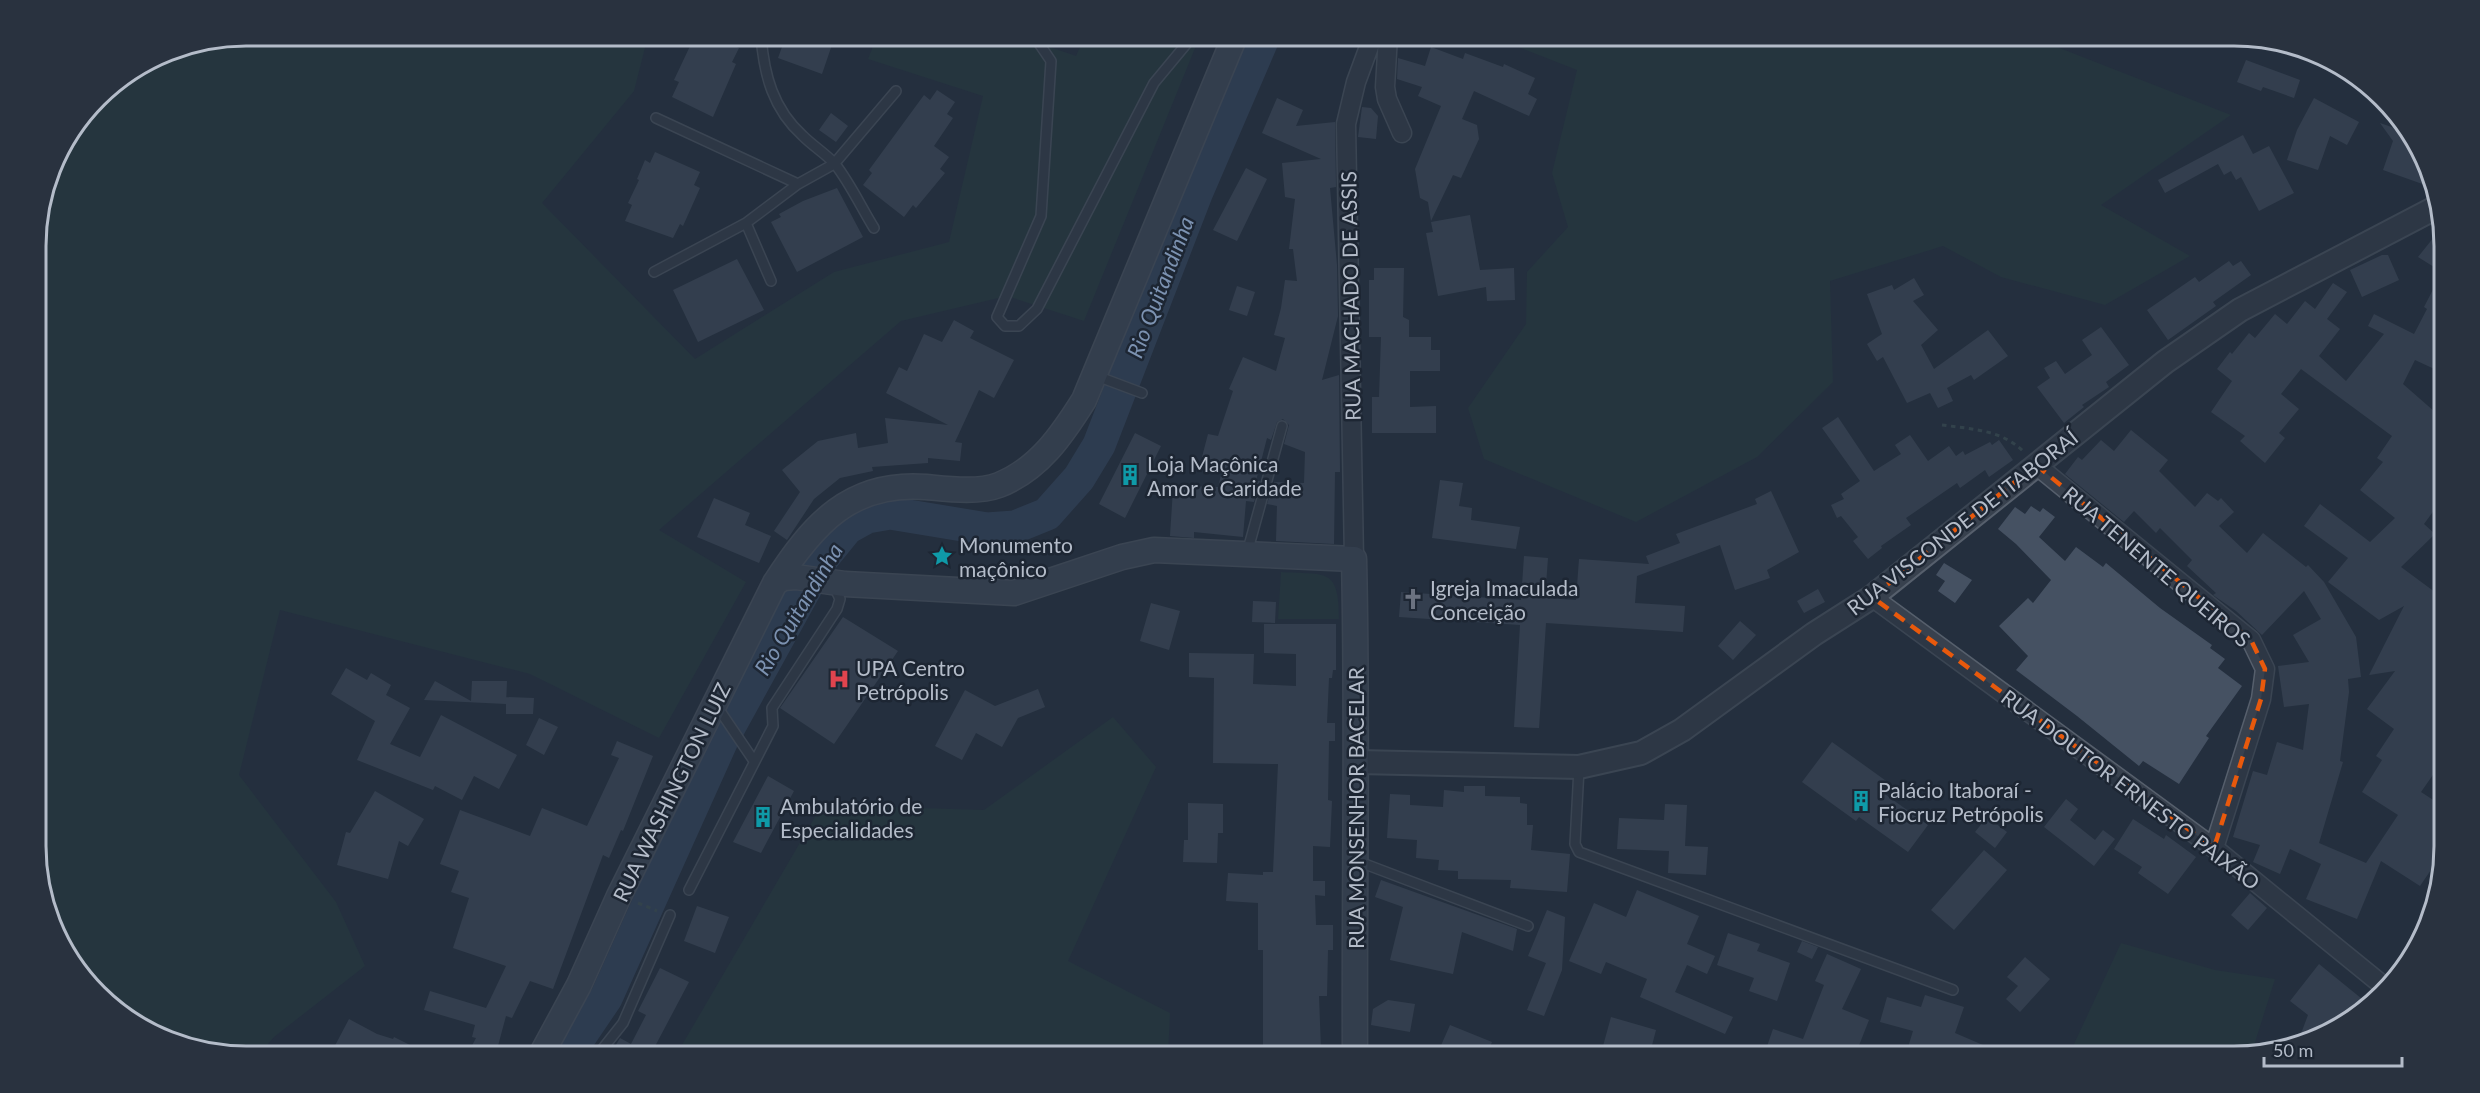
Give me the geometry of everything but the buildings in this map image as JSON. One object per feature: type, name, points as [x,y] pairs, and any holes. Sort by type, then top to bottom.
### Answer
[{"type":"main road","name":"RUA WASHINGTON LUIZ","points":[[549,1046],[619,896],[715,703],[808,536],[831,514],[853,498],[876,489],[909,486],[956,489],[997,486],[1027,470],[1058,441],[1084,400],[1231,47]]},
{"type":"main road","points":[[788,572],[832,583],[1014,593],[1122,557],[1154,550],[1354,560]]},
{"type":"main road","name":"RUA MONSENHOR BACELAR","points":[[1354,560],[1358,762],[1354,860],[1355,1046]]},
{"type":"street","name":"RUA MACHADO DE ASSIS","points":[[1354,560],[1346,124],[1356,82],[1369,46]]},
{"type":"street","points":[[1387,46],[1385,87],[1387,99],[1402,133]]},
{"type":"street","name":"RUA VISCONDE DE ITABORAÍ","points":[[1358,762],[1579,767],[1641,753],[1682,730],[1814,634],[1872,597],[2165,362],[2240,310],[2430,211]]},
{"type":"street","name":"RUA TENENTE QUEIROS","points":[[2036,465],[2251,640],[2260,654],[2265,669],[2261,699],[2214,848]]},
{"type":"street","name":"RUA DOUTOR ERNESTO PAIXÃO","points":[[1872,597],[2214,848],[2379,983]]},
{"type":"lane","points":[[762,47],[763,66],[769,88],[783,113],[800,134],[834,164],[874,228]]},
{"type":"lane","points":[[1041,47],[1051,61],[1041,216],[997,317],[1005,326],[1019,326],[1037,309],[1154,83],[1184,47]]},
{"type":"lane","points":[[654,272],[746,223],[798,184],[834,164],[896,91]]},
{"type":"lane","points":[[656,118],[798,184]]},
{"type":"lane","points":[[746,223],[771,281]]},
{"type":"lane","points":[[1094,375],[1142,393]]},
{"type":"lane","points":[[1247,553],[1282,426]]},
{"type":"lane","points":[[689,890],[773,726],[772,708],[837,609],[840,599],[832,583]]},
{"type":"lane","points":[[715,703],[754,761]]},
{"type":"lane","points":[[1579,767],[1575,844],[1579,852],[1953,990]]},
{"type":"lane","points":[[1354,860],[1527,926]]},
{"type":"lane","points":[[605,1046],[623,1023],[670,915]]},
{"type":"path","points":[[1942,425],[1989,431],[2015,443],[2036,465]]},
{"type":"path","points":[[619,896],[670,915]]},
{"type":"highlighted area","points":[[2036,465],[2251,640],[2265,669],[2261,699],[2214,848],[1872,597]]},
{"type":"green space","points":[[1517,46],[2055,46],[2231,115],[2101,205],[2190,256],[2105,305],[2001,277],[1943,246],[1830,281],[1833,382],[1757,457],[1636,522],[1484,459],[1468,408],[1526,324],[1527,272],[1568,227],[1552,173],[1577,70]]},
{"type":"green space","points":[[233,47],[645,47],[634,91],[542,203],[695,359],[834,272],[949,242],[983,96],[868,59],[873,47],[1049,47],[1076,56],[1080,47],[1196,47],[1084,321],[1007,296],[901,321],[659,530],[746,582],[659,738],[530,674],[280,610],[239,775],[336,902],[365,966],[274,1037],[266,1046],[207,1043],[182,1036],[146,1020],[125,1005],[105,988],[73,946],[53,898],[48,873],[46,846],[47,233],[53,195],[67,158],[80,135],[105,105],[135,80],[158,67],[207,50]]},
{"type":"green space","points":[[1281,572],[1319,574],[1327,577],[1333,582],[1336,590],[1339,619],[1278,619]]},
{"type":"green space","points":[[1113,717],[1156,767],[1068,961],[1170,1013],[1168,1046],[681,1046],[822,805],[984,810]]},
{"type":"green space","points":[[2121,943],[2215,970],[2275,979],[2254,1045],[2073,1046]]},
{"type":"waterway","name":"Rio Quitandinha","points":[[573,1046],[606,998],[723,738],[821,560],[847,528],[867,517],[890,513],[987,529],[1015,527],[1047,514],[1079,478],[1099,445],[1196,194],[1259,46]]},
{"type":"place","name":"Loja Maçônica Amor e Caridade","points":[[1130,475]]},
{"type":"place","name":"Monumento maçônico","points":[[942,556]]},
{"type":"place","name":"Igreja Imaculada Conceição","points":[[1413,599]]},
{"type":"place","name":"UPA Centro Petrópolis","points":[[839,679]]},
{"type":"place","name":"Palácio Itaboraí - Fiocruz Petrópolis","points":[[1861,801]]},
{"type":"place","name":"Ambulatório de Especialidades","points":[[763,817]]}]
